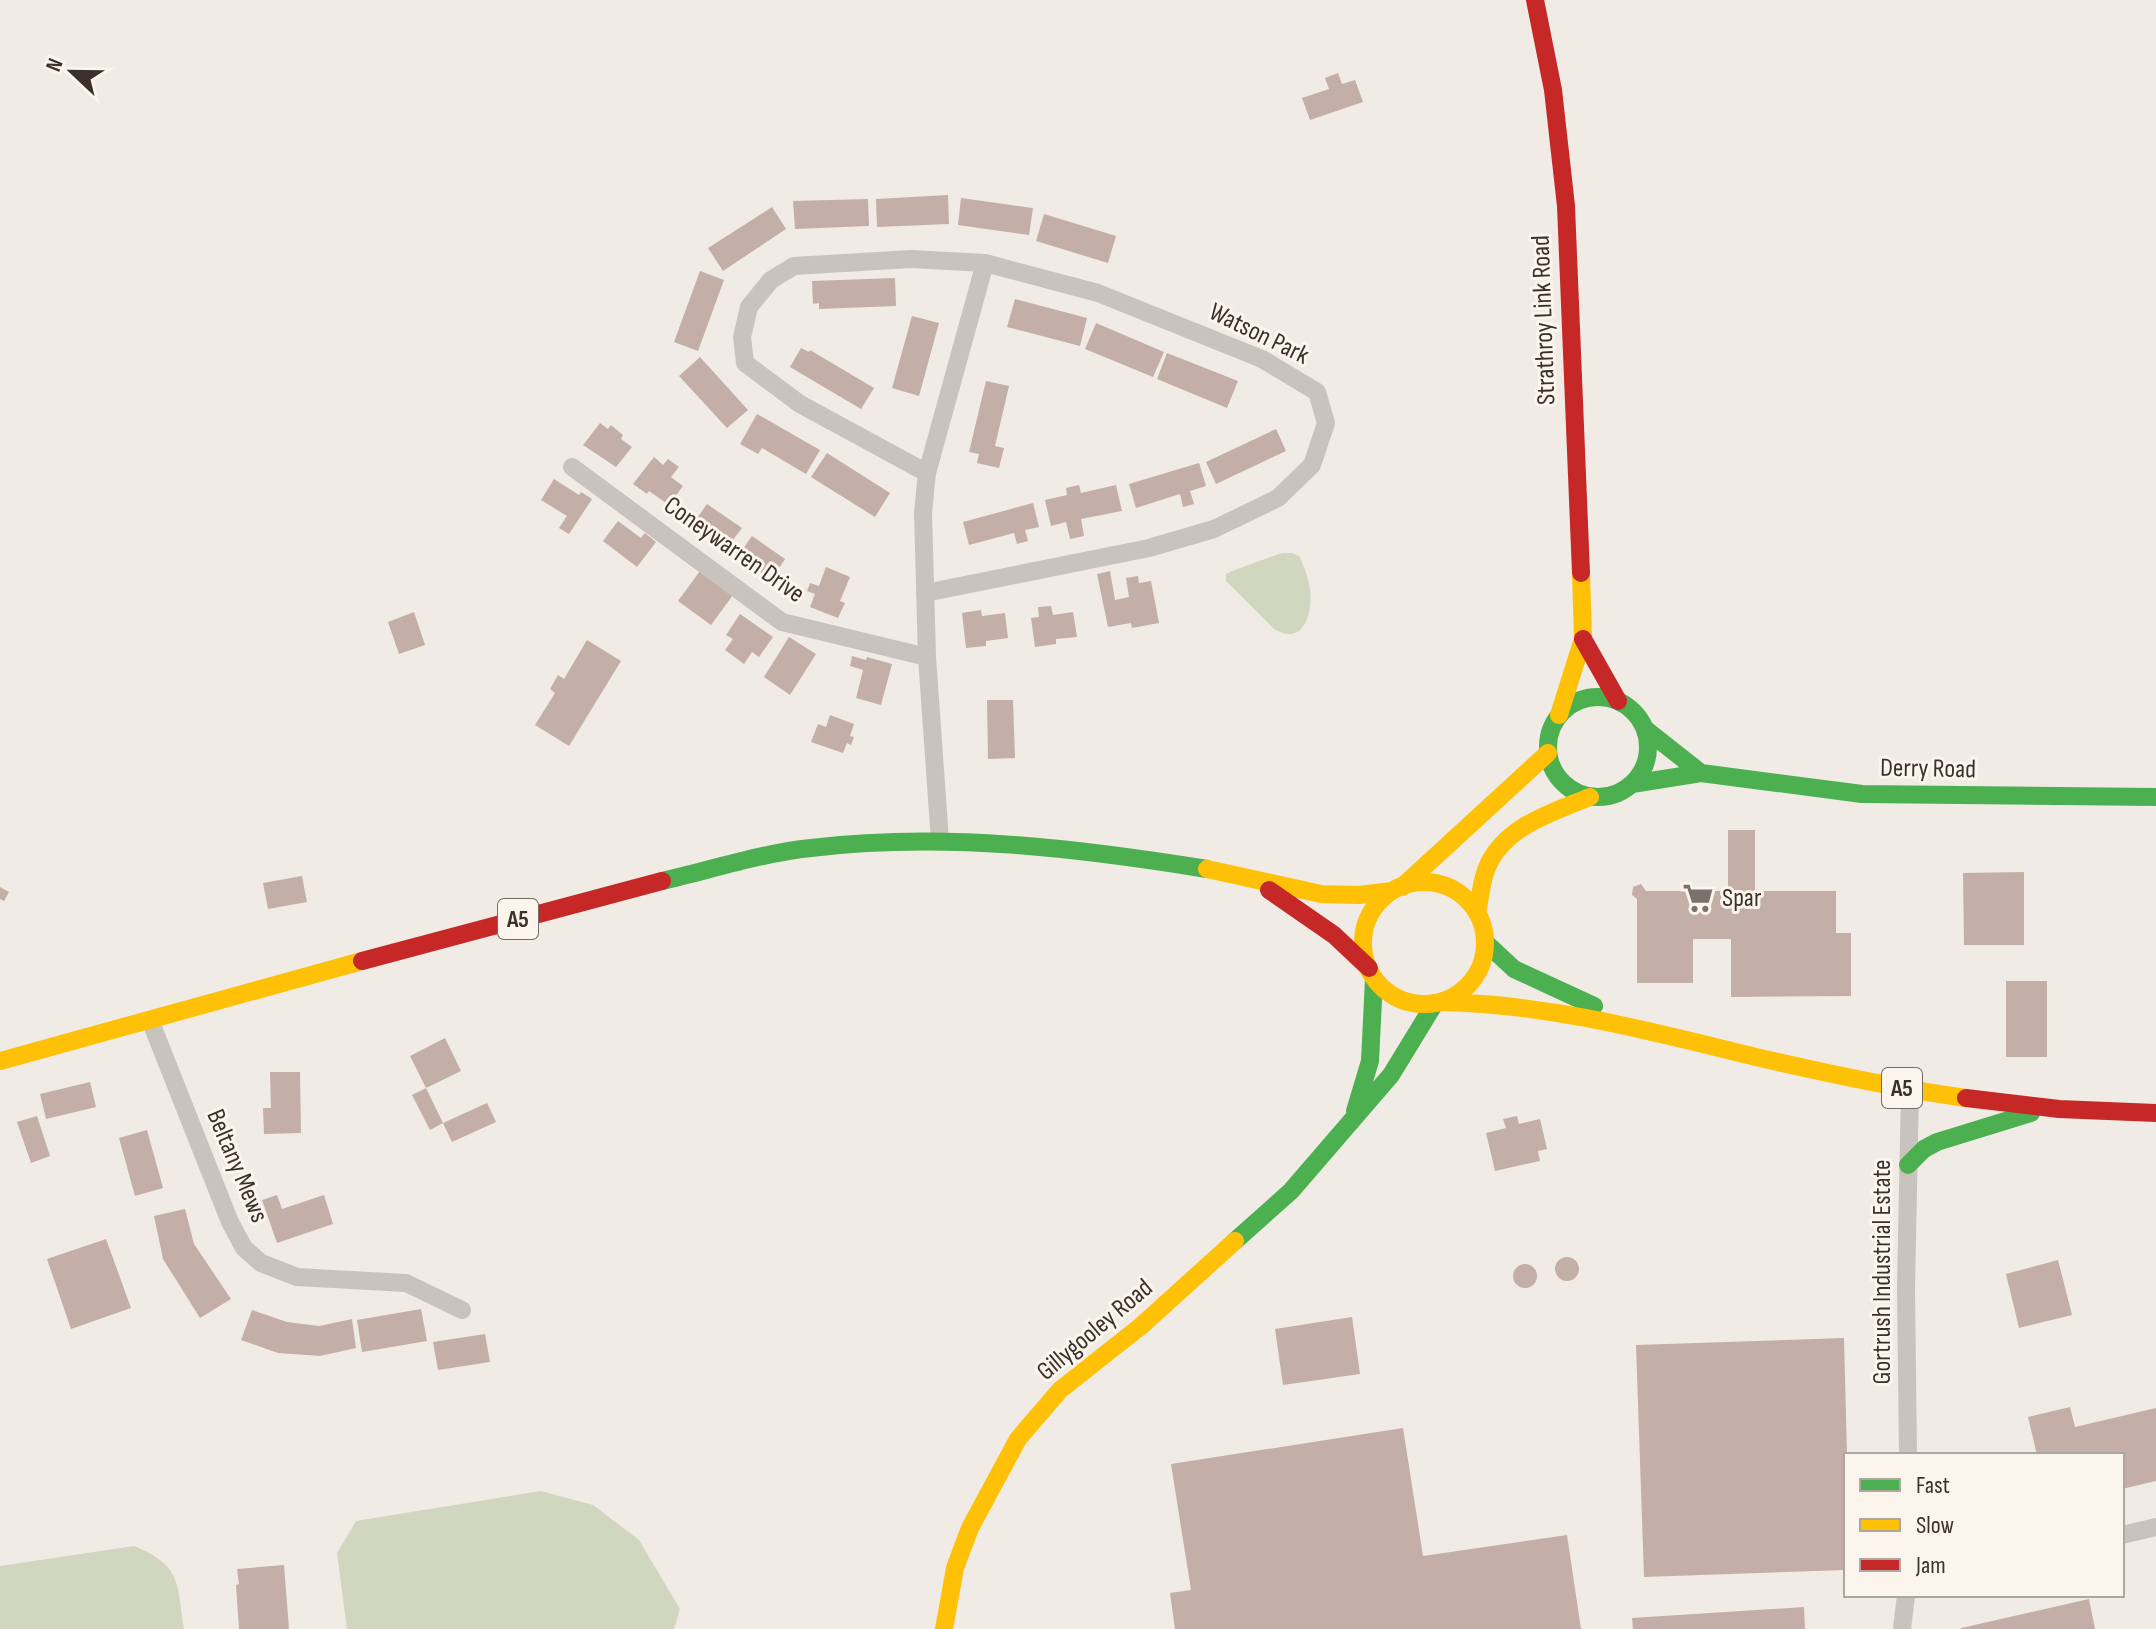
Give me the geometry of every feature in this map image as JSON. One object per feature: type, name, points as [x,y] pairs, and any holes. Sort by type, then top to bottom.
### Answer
[{"type":"main road","name":"Strathroy Link Road","points":[[1535,0],[1553,90],[1566,206],[1583,639],[1559,715]]},
{"type":"main road","name":"Strathroy Link Road","points":[[1583,639],[1618,701]]},
{"type":"main road","points":[[1606,698],[1618,701],[1637,716],[1644,728],[1647,758],[1632,784],[1606,797],[1590,797],[1573,791],[1563,783],[1552,767],[1548,753],[1549,738],[1559,715],[1584,699],[1606,698]]},
{"type":"main road","name":"Derry Road","points":[[1644,728],[1701,773]]},
{"type":"main road","points":[[1372,974],[1365,961],[1363,941],[1367,921],[1377,904],[1548,753]]},
{"type":"main road","name":"Derry Road","points":[[1632,784],[1701,773],[1862,794],[2156,797]]},
{"type":"main road","points":[[1438,1003],[1457,995],[1470,984],[1479,970],[1485,942],[1477,913],[1487,867],[1498,847],[1525,825],[1590,797]]},
{"type":"main road","name":"A5","points":[[0,1061],[629,888],[808,848],[903,840],[991,843],[1113,854],[1209,869],[1321,894],[1359,895],[1429,882],[1448,887],[1464,897],[1477,913]]},
{"type":"main road","name":"A5","points":[[1250,879],[1334,935],[1389,993],[1407,1002],[1480,1001],[1524,1007],[1653,1031],[1823,1072],[1910,1089],[2047,1108],[2156,1113]]},
{"type":"main road","name":"A5","points":[[1485,942],[1514,969],[1653,1031]]},
{"type":"main road","name":"Gillygooley Road","points":[[1353,1118],[1370,1061],[1372,974]]},
{"type":"main road","name":"Gillygooley Road","points":[[944,1629],[955,1568],[970,1528],[1018,1439],[1060,1390],[1141,1326],[1291,1191],[1391,1075],[1438,1003]]},
{"type":"main road","points":[[1908,1165],[1924,1149],[1937,1142],[2047,1108]]},
{"type":"street","name":"Watson Park","points":[[925,593],[1149,548],[1214,529],[1278,498],[1312,465],[1326,423],[1317,392],[1262,359],[1098,293],[985,263],[911,259],[794,266],[771,280],[749,307],[742,337],[745,363],[800,404],[927,473]]},
{"type":"street","points":[[940,841],[927,657],[923,513],[927,473],[985,263]]},
{"type":"street","name":"Coneywarren Drive","points":[[572,467],[782,622],[927,657]]},
{"type":"street","name":"Beltany Mews","points":[[150,1020],[230,1222],[244,1248],[261,1263],[297,1277],[406,1283],[462,1310]]},
{"type":"street","name":"Gortrush Industrial Estate","points":[[1908,1453],[1906,1275],[1910,1089]]},
{"type":"street","points":[[2124,1535],[2156,1527]]},
{"type":"street","points":[[1902,1629],[1906,1597]]},
{"type":"green space","points":[[1282,553],[1300,557],[1310,589],[1308,617],[1299,631],[1293,634],[1274,629],[1226,581],[1226,574],[1232,571]]},
{"type":"green space","points":[[541,1491],[593,1505],[639,1540],[680,1609],[674,1629],[347,1629],[337,1553],[356,1521]]},
{"type":"green space","points":[[134,1546],[150,1553],[169,1569],[178,1588],[184,1629],[0,1629],[0,1566]]},
{"type":"building","points":[[1338,73],[1342,84],[1355,80],[1363,102],[1310,120],[1302,98],[1329,89],[1325,78]]},
{"type":"building","points":[[948,195],[949,224],[877,227],[876,199]]},
{"type":"building","points":[[961,198],[1033,208],[1029,235],[958,225]]},
{"type":"building","points":[[868,199],[869,226],[795,229],[793,201]]},
{"type":"building","points":[[772,207],[786,229],[723,271],[708,248]]},
{"type":"building","points":[[1044,214],[1116,236],[1108,263],[1036,241]]},
{"type":"building","points":[[700,271],[724,280],[698,351],[674,342]]},
{"type":"building","points":[[895,278],[896,306],[819,309],[819,303],[813,304],[812,281]]},
{"type":"building","points":[[1015,299],[1087,318],[1080,346],[1007,327]]},
{"type":"building","points":[[912,316],[939,323],[919,396],[892,388]]},
{"type":"building","points":[[1096,323],[1164,352],[1153,377],[1085,349]]},
{"type":"building","points":[[801,348],[810,350],[874,388],[861,409],[790,367]]},
{"type":"building","points":[[1167,353],[1238,381],[1227,408],[1157,379]]},
{"type":"building","points":[[700,357],[748,410],[727,428],[679,376]]},
{"type":"building","points":[[986,381],[1009,386],[995,446],[1004,448],[999,468],[977,463],[979,454],[969,452]]},
{"type":"building","points":[[757,414],[820,450],[806,474],[762,448],[758,454],[740,444]]},
{"type":"building","points":[[600,423],[608,429],[611,425],[623,435],[621,439],[632,447],[616,467],[583,445]]},
{"type":"building","points":[[1276,429],[1286,451],[1216,484],[1206,462]]},
{"type":"building","points":[[827,453],[890,493],[875,517],[811,477]]},
{"type":"building","points":[[654,457],[663,465],[668,459],[679,467],[671,477],[683,486],[669,505],[633,484]]},
{"type":"building","points":[[1199,463],[1206,486],[1190,491],[1194,504],[1183,507],[1180,494],[1136,508],[1129,484]]},
{"type":"building","points":[[554,479],[579,495],[581,492],[592,499],[569,534],[559,528],[567,516],[541,500]]},
{"type":"building","points":[[1079,485],[1081,493],[1116,485],[1122,511],[1081,519],[1084,536],[1070,539],[1066,522],[1051,526],[1045,500],[1067,495],[1066,488]]},
{"type":"building","points":[[1033,503],[1039,527],[1025,530],[1028,541],[1017,544],[1014,533],[969,545],[963,522]]},
{"type":"building","points":[[707,504],[742,528],[726,549],[690,528]]},
{"type":"building","points":[[618,521],[641,538],[645,533],[656,542],[637,567],[603,541]]},
{"type":"building","points":[[752,536],[785,559],[771,580],[751,565],[748,570],[735,560]]},
{"type":"building","points":[[826,567],[850,577],[840,601],[845,603],[838,618],[810,607],[815,594],[807,591],[810,583],[819,586]]},
{"type":"building","points":[[700,571],[733,595],[711,625],[678,601]]},
{"type":"building","points":[[1110,571],[1115,600],[1129,597],[1126,578],[1138,576],[1139,583],[1151,581],[1159,623],[1132,628],[1131,623],[1108,627],[1097,574]]},
{"type":"building","points":[[1051,606],[1053,615],[1073,612],[1077,637],[1056,639],[1056,644],[1035,647],[1031,618],[1039,617],[1038,607]]},
{"type":"building","points":[[981,610],[982,616],[1005,613],[1008,638],[986,641],[986,646],[966,648],[962,613]]},
{"type":"building","points":[[414,612],[425,645],[399,654],[388,622]]},
{"type":"building","points":[[740,614],[773,637],[759,657],[752,652],[744,664],[725,650],[733,639],[726,635]]},
{"type":"building","points":[[789,637],[816,654],[790,695],[764,677]]},
{"type":"building","points":[[587,640],[621,661],[569,746],[535,725],[555,693],[550,689],[558,675],[564,679]]},
{"type":"building","points":[[852,656],[892,664],[881,705],[856,698],[863,670],[850,666]]},
{"type":"building","points":[[987,700],[1013,700],[1015,758],[988,759]]},
{"type":"building","points":[[830,715],[854,724],[851,745],[847,743],[843,753],[811,742],[818,724],[826,727]]},
{"type":"building","points":[[1728,830],[1755,830],[1755,891],[1836,891],[1836,933],[1851,933],[1851,996],[1731,997],[1731,939],[1693,939],[1693,983],[1637,983],[1637,899],[1632,895],[1633,887],[1641,884],[1646,891],[1728,891]]},
{"type":"building","points":[[2024,872],[2024,945],[1964,945],[1963,873]]},
{"type":"building","points":[[302,876],[307,902],[268,909],[263,883]]},
{"type":"building","points":[[0,887],[9,892],[4,901],[0,899]]},
{"type":"building","points":[[2006,981],[2047,981],[2047,1057],[2006,1057]]},
{"type":"building","points":[[445,1038],[461,1071],[426,1088],[410,1056]]},
{"type":"building","points":[[270,1072],[300,1072],[301,1133],[264,1134],[263,1108],[271,1108]]},
{"type":"building","points":[[90,1082],[96,1107],[46,1119],[40,1094]]},
{"type":"building","points":[[426,1088],[443,1123],[430,1130],[412,1095]]},
{"type":"building","points":[[487,1103],[496,1122],[452,1142],[443,1123]]},
{"type":"building","points":[[37,1116],[50,1156],[31,1163],[17,1122]]},
{"type":"building","points":[[1517,1116],[1519,1124],[1540,1119],[1547,1149],[1538,1151],[1540,1161],[1495,1171],[1486,1133],[1506,1128],[1503,1119]]},
{"type":"building","points":[[147,1130],[163,1188],[135,1196],[119,1138]]},
{"type":"building","points":[[277,1195],[282,1209],[324,1195],[333,1224],[277,1243],[262,1200]]},
{"type":"building","points":[[185,1209],[194,1244],[231,1299],[200,1318],[163,1259],[154,1216]]},
{"type":"building","points":[[106,1239],[131,1308],[71,1329],[47,1259]]},
{"type":"building","points":[[1567,1257],[1576,1260],[1579,1269],[1576,1278],[1567,1281],[1558,1278],[1555,1269],[1558,1260]]},
{"type":"building","points":[[2058,1260],[2072,1315],[2019,1328],[2006,1274]]},
{"type":"building","points":[[1525,1264],[1534,1267],[1537,1276],[1534,1285],[1525,1288],[1516,1285],[1513,1276],[1516,1267]]},
{"type":"building","points":[[421,1309],[427,1341],[362,1352],[357,1320]]},
{"type":"building","points":[[252,1310],[287,1322],[319,1326],[352,1319],[356,1348],[320,1356],[278,1353],[241,1340]]},
{"type":"building","points":[[1352,1317],[1360,1374],[1283,1385],[1275,1329]]},
{"type":"building","points":[[485,1334],[490,1362],[438,1370],[433,1342]]},
{"type":"building","points":[[1844,1338],[1847,1453],[1844,1453],[1844,1570],[1644,1577],[1636,1345]]},
{"type":"building","points":[[2070,1407],[2075,1427],[2156,1408],[2156,1481],[2124,1489],[2124,1453],[2037,1453],[2028,1417]]},
{"type":"building","points":[[1403,1428],[1423,1556],[1567,1535],[1581,1629],[1175,1629],[1170,1593],[1191,1590],[1171,1464]]},
{"type":"building","points":[[284,1565],[289,1629],[239,1629],[237,1569]]},
{"type":"building","points":[[2089,1599],[2095,1629],[1961,1629],[1961,1628]]},
{"type":"building","points":[[1804,1607],[1805,1629],[1633,1629],[1632,1618]]},
{"type":"traffic: fast","points":[[1598,697],[1626,705],[1640,719],[1648,747],[1640,775],[1626,789],[1598,797],[1570,789],[1556,775],[1548,747],[1556,719],[1570,705],[1598,697]]},
{"type":"traffic: fast","points":[[1644,728],[1701,773]]},
{"type":"traffic: fast","points":[[1632,784],[1701,773],[1862,794],[2156,797]]},
{"type":"traffic: fast","points":[[662,881],[792,850],[861,843],[1010,845],[1207,869]]},
{"type":"traffic: fast","points":[[1485,942],[1514,969],[1594,1006]]},
{"type":"traffic: fast","points":[[1355,1111],[1370,1061],[1374,979]]},
{"type":"traffic: fast","points":[[1235,1241],[1291,1191],[1391,1075],[1435,1003]]},
{"type":"traffic: fast","points":[[1908,1165],[1924,1149],[1937,1142],[2031,1113]]},
{"type":"traffic: slow","points":[[1559,715],[1583,639],[1581,573]]},
{"type":"traffic: slow","points":[[1402,887],[1548,753]]},
{"type":"traffic: slow","points":[[1477,913],[1486,870],[1493,855],[1504,843],[1529,823],[1590,797]]},
{"type":"traffic: slow","points":[[1207,869],[1321,894],[1359,895],[1392,891]]},
{"type":"traffic: slow","points":[[1424,882],[1447,887],[1467,900],[1480,920],[1485,943],[1480,966],[1467,986],[1447,999],[1424,1004],[1401,999],[1381,986],[1368,966],[1363,943],[1368,920],[1381,900],[1401,887],[1424,882]]},
{"type":"traffic: slow","points":[[0,1061],[362,961]]},
{"type":"traffic: slow","points":[[1441,1002],[1566,1014],[1842,1076],[1966,1098]]},
{"type":"traffic: slow","points":[[944,1629],[955,1568],[970,1528],[1018,1439],[1060,1390],[1141,1326],[1235,1241]]},
{"type":"traffic: jam","points":[[1535,0],[1553,90],[1566,206],[1581,573]]},
{"type":"traffic: jam","points":[[1583,639],[1618,701]]},
{"type":"traffic: jam","points":[[362,961],[662,881]]},
{"type":"traffic: jam","points":[[1269,890],[1334,935],[1369,968]]},
{"type":"traffic: jam","points":[[1966,1098],[2059,1109],[2156,1113]]},
{"type":"place","name":"Spar","points":[[1698,898]]}]
